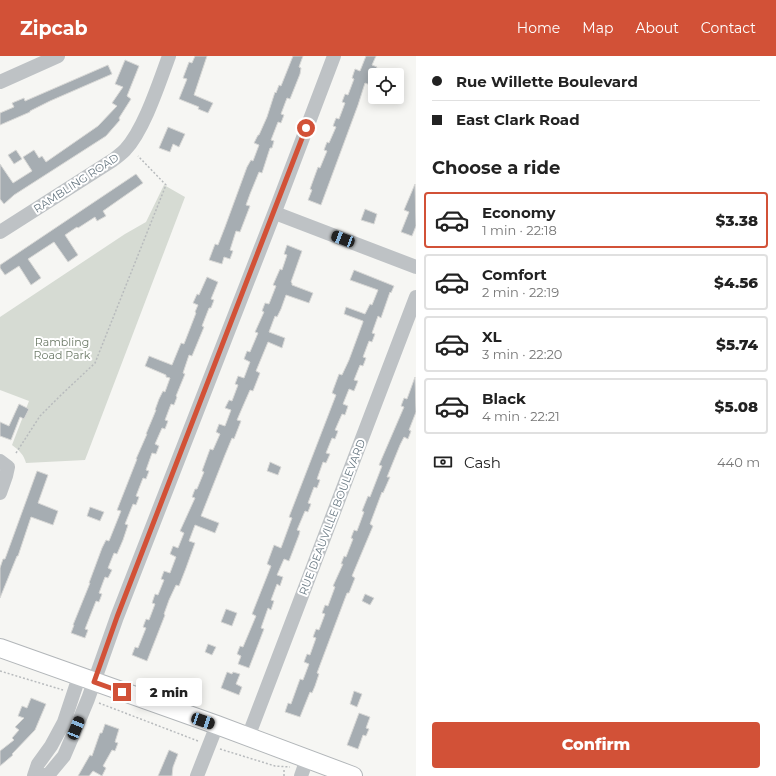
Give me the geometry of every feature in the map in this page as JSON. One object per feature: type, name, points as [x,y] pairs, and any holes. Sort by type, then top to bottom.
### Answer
[{"type":"main road","points":[[0,648],[84,688],[217,726],[248,737],[304,769],[353,776]]},
{"type":"street","points":[[0,82],[58,56]]},
{"type":"street","name":"RAMBLING ROAD","points":[[0,232],[113,160],[125,150],[136,136],[145,118],[169,56]]},
{"type":"street","points":[[34,776],[38,764],[51,746],[84,688],[117,617],[334,56]]},
{"type":"street","points":[[274,213],[416,267]]},
{"type":"street","name":"RUE DEAUVILLE BOULEVARD","points":[[248,737],[416,297]]},
{"type":"street","points":[[0,461],[8,467],[0,493]]},
{"type":"street","points":[[41,776],[49,774],[64,756],[84,688]]},
{"type":"street","points":[[197,776],[217,726]]},
{"type":"path","points":[[16,453],[40,416],[95,364],[166,185],[138,156]]},
{"type":"path","points":[[0,670],[84,688],[209,746],[275,766],[304,769]]},
{"type":"path","points":[[284,768],[284,776]]},
{"type":"green space","name":"Rambling Road Park","points":[[164,185],[185,197],[85,460],[26,463],[21,453],[12,445],[29,401],[0,390],[0,317],[125,234],[146,222]]},
{"type":"building","points":[[195,56],[207,56],[194,95],[213,103],[208,113],[198,109],[199,107],[179,99],[187,79],[183,78],[189,62],[192,63]]},
{"type":"building","points":[[293,56],[303,56],[299,67],[301,68],[300,74],[290,99],[287,98],[281,114],[284,115],[281,123],[278,122],[271,140],[274,141],[272,148],[270,148],[262,173],[259,172],[250,194],[246,205],[250,206],[240,232],[236,231],[230,250],[233,251],[230,259],[224,257],[222,264],[209,260],[215,244],[218,245],[247,167],[251,160],[253,161],[259,145],[254,143],[267,117],[275,92],[276,93],[279,85],[281,86]]},
{"type":"building","points":[[366,56],[376,56],[372,65],[377,67],[368,68],[368,84],[365,83],[321,205],[308,200],[312,190],[310,189],[318,167],[320,168],[327,151],[324,150],[327,142],[329,143],[336,127],[333,126],[336,118],[339,119],[345,103],[342,102],[345,94],[348,95],[354,79],[352,78],[355,69],[360,71]]},
{"type":"building","points":[[125,60],[139,66],[127,96],[131,99],[119,118],[120,120],[106,136],[14,195],[4,204],[0,199],[0,164],[13,183],[32,171],[23,157],[34,150],[39,158],[42,156],[46,162],[98,126],[117,106],[112,103],[123,87],[115,84]]},
{"type":"building","points":[[108,65],[112,74],[0,125],[0,113],[14,107],[12,103],[24,98],[25,101]]},
{"type":"building","points":[[168,127],[185,134],[179,147],[173,144],[170,152],[159,148]]},
{"type":"building","points":[[16,150],[22,159],[14,164],[8,155]]},
{"type":"building","points":[[136,174],[143,183],[103,211],[106,216],[97,221],[95,217],[65,235],[78,255],[68,262],[54,242],[28,259],[41,278],[31,285],[19,266],[5,275],[0,268],[0,265]]},
{"type":"building","points":[[415,184],[416,226],[412,236],[401,232],[409,212],[404,210]]},
{"type":"building","points":[[365,209],[377,214],[374,224],[361,220]]},
{"type":"building","points":[[287,245],[302,251],[291,282],[292,285],[313,293],[309,303],[286,295],[277,317],[275,316],[269,332],[285,338],[282,348],[268,342],[256,371],[260,373],[253,391],[250,390],[237,420],[241,421],[234,439],[232,438],[201,516],[219,523],[215,533],[195,525],[189,541],[195,543],[179,586],[176,585],[169,600],[164,614],[165,615],[147,661],[132,655],[135,647],[138,648],[146,628],[143,627],[146,619],[149,620],[155,604],[152,603],[155,594],[158,595],[164,580],[161,579],[164,571],[170,573],[176,557],[170,554],[173,546],[178,548],[184,533],[180,531],[195,498],[192,497],[204,472],[202,471],[210,449],[213,450],[220,434],[216,432],[219,424],[225,426],[231,410],[225,408],[229,400],[232,401],[238,385],[235,384],[238,376],[244,378],[250,362],[244,359],[247,351],[250,352],[258,333],[255,332],[264,312],[262,311],[265,303],[269,304],[276,286],[273,285],[280,269],[282,270],[287,255],[284,254]]},
{"type":"building","points":[[354,270],[394,286],[391,293],[390,292],[381,318],[378,316],[372,333],[375,334],[372,342],[369,341],[363,357],[366,358],[363,366],[360,365],[354,380],[358,381],[354,391],[349,389],[343,404],[348,406],[345,415],[342,414],[335,430],[338,431],[335,439],[332,438],[326,453],[330,454],[326,463],[323,462],[317,479],[320,480],[317,488],[314,487],[308,503],[311,504],[308,512],[305,511],[297,530],[300,531],[299,535],[289,561],[284,559],[277,575],[283,577],[280,586],[277,584],[271,600],[274,601],[271,610],[268,608],[261,628],[264,629],[249,668],[238,664],[241,656],[237,654],[240,646],[243,647],[256,616],[252,614],[271,566],[267,564],[274,545],[281,548],[292,518],[289,517],[336,395],[332,393],[339,374],[342,375],[349,360],[363,322],[344,314],[346,307],[365,314],[370,304],[372,305],[378,290],[350,280]]},
{"type":"building","points":[[207,277],[218,282],[211,299],[214,300],[211,308],[209,308],[202,326],[204,327],[192,356],[189,355],[183,373],[185,374],[176,396],[177,397],[174,405],[171,404],[165,420],[168,421],[165,429],[162,428],[155,444],[159,446],[156,454],[152,453],[146,470],[149,471],[146,479],[143,478],[136,496],[139,497],[136,505],[133,504],[125,524],[128,525],[123,540],[117,554],[114,553],[108,568],[112,570],[108,578],[105,577],[99,593],[102,594],[99,602],[96,601],[85,629],[88,630],[85,638],[71,633],[102,548],[106,540],[109,541],[121,511],[117,510],[159,399],[163,391],[165,392],[170,378],[145,366],[149,356],[172,365],[181,343],[184,344],[196,313],[195,312],[198,305],[193,303],[197,294],[199,295]]},
{"type":"building","points":[[415,377],[416,412],[409,430],[411,431],[408,439],[404,437],[387,477],[390,477],[383,493],[382,492],[370,524],[373,526],[352,576],[355,578],[349,593],[347,593],[317,673],[319,674],[315,686],[312,693],[310,692],[300,717],[285,712],[288,703],[291,704],[300,679],[303,680],[309,664],[304,662],[307,654],[310,655],[316,638],[313,637],[316,629],[319,630],[325,614],[322,613],[325,605],[328,606],[335,587],[333,586],[343,564],[341,564],[344,556],[346,557],[353,539],[351,538],[354,530],[357,531],[364,512],[362,511],[368,496],[370,497],[382,466],[379,465],[404,407],[401,406],[404,398],[407,399]]},
{"type":"building","points":[[19,404],[29,409],[24,419],[20,417],[11,440],[0,436],[0,422],[9,426]]},
{"type":"building","points":[[270,462],[281,467],[278,475],[267,471]]},
{"type":"building","points":[[37,471],[48,475],[38,503],[58,511],[53,525],[31,517],[18,556],[0,598],[0,568],[3,559],[5,559]]},
{"type":"building","points":[[90,507],[104,512],[100,521],[87,516]]},
{"type":"building","points":[[365,594],[374,598],[370,605],[362,601]]},
{"type":"building","points":[[226,609],[237,613],[232,626],[221,622]]},
{"type":"building","points":[[208,644],[216,647],[212,655],[205,652]]},
{"type":"building","points":[[227,672],[232,674],[233,672],[240,674],[236,684],[242,687],[239,695],[221,688]]},
{"type":"building","points":[[354,691],[362,694],[357,707],[350,704]]},
{"type":"building","points":[[31,698],[46,704],[35,730],[12,754],[13,755],[0,766],[0,751],[14,740],[12,738],[19,730],[15,727],[24,718],[18,716],[22,706],[27,708]]},
{"type":"building","points":[[359,713],[370,717],[366,728],[369,729],[366,736],[363,735],[358,749],[347,745]]},
{"type":"building","points":[[105,724],[119,729],[115,742],[118,743],[115,751],[112,750],[103,766],[106,768],[102,776],[93,771],[89,776],[78,776],[90,755],[92,756],[100,733],[102,733]]},
{"type":"building","points":[[169,750],[178,754],[173,767],[172,776],[158,776]]},
{"type":"route","points":[[122,692],[94,682],[117,617],[306,128]]}]
